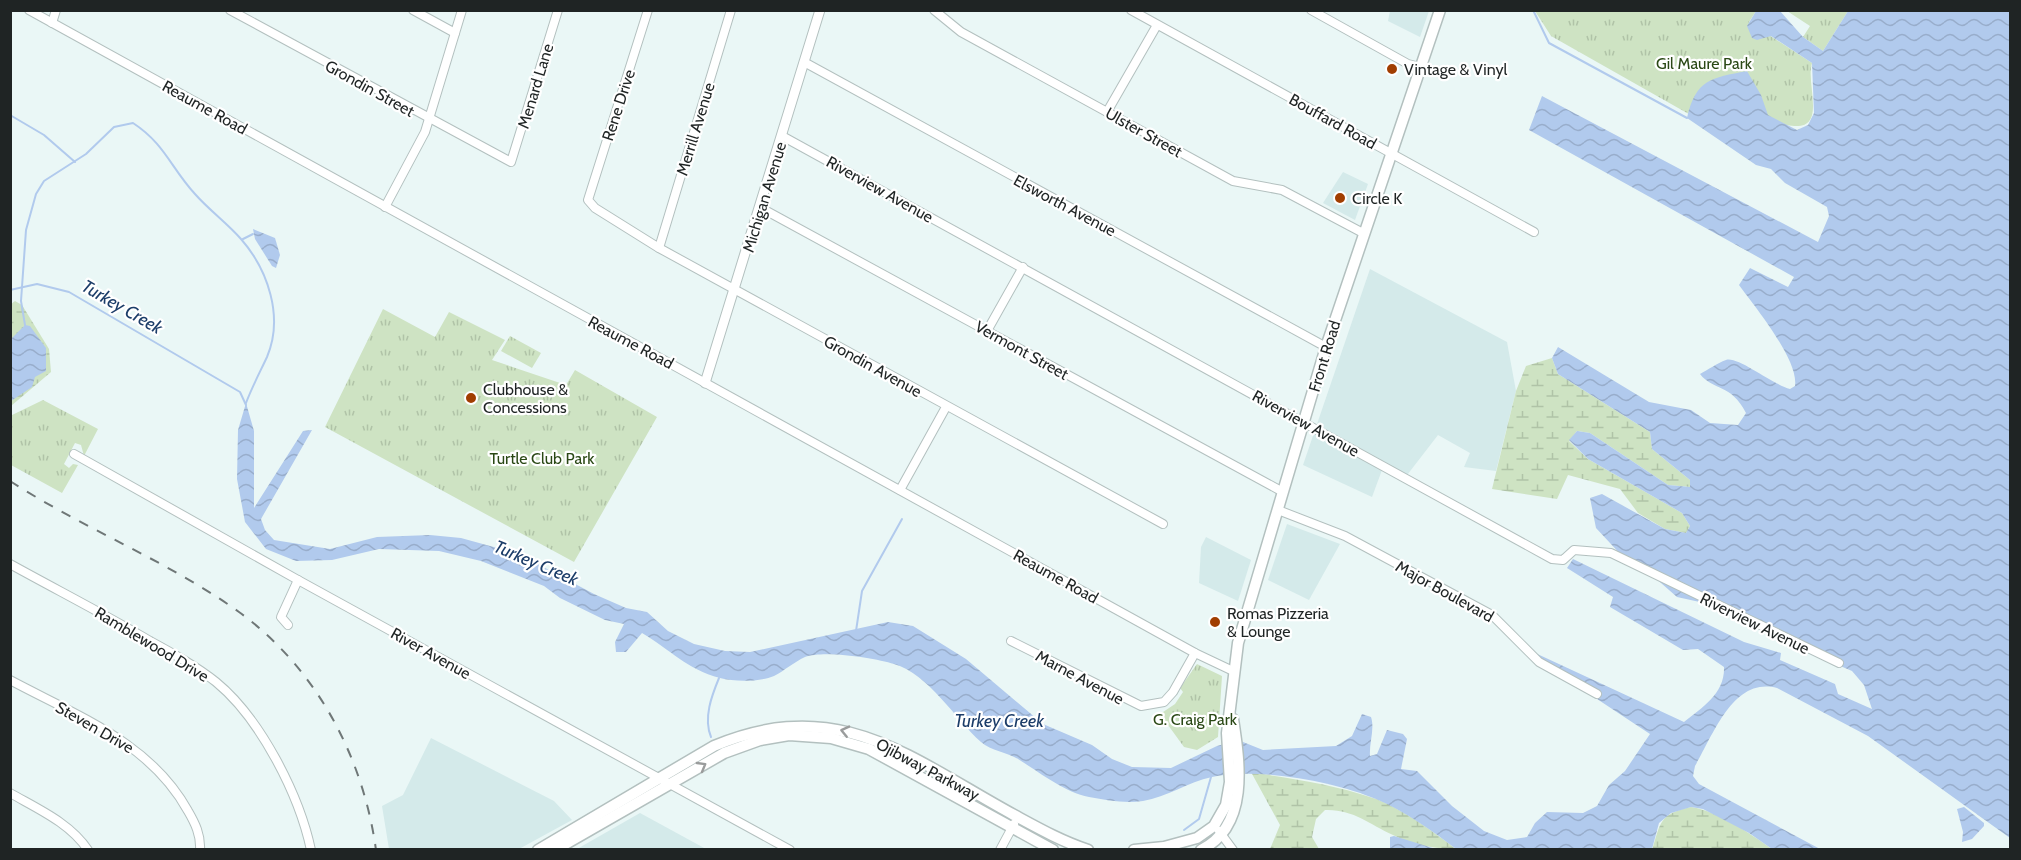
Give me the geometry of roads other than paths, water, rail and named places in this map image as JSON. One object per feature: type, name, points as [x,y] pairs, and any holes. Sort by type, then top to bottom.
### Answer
[{"type":"main road","name":"Front Road","points":[[1233,782],[1230,707],[1233,671],[1243,625],[1326,347],[1440,10]]},
{"type":"main road","name":"Ojibway Parkway","points":[[538,849],[665,781],[724,753],[760,740],[789,735],[831,738],[869,749],[1015,822],[1088,849]]},
{"type":"main road","name":"Ojibway Parkway","points":[[555,849],[665,781]]},
{"type":"main road","points":[[1134,849],[1185,843],[1207,833],[1214,826],[1226,805],[1233,782]]},
{"type":"main road","points":[[1201,849],[1222,835],[1236,811],[1233,782]]},
{"type":"main road","name":"Ojibway Parkway","points":[[1015,822],[1053,849]]},
{"type":"street","name":"Reaume Road","points":[[29,10],[1195,653],[1233,671]]},
{"type":"street","points":[[52,23],[56,10]]},
{"type":"street","name":"Grondin Street","points":[[230,10],[429,120],[511,162]]},
{"type":"street","points":[[413,10],[455,33]]},
{"type":"street","points":[[385,207],[425,132],[462,10]]},
{"type":"street","name":"Menard Lane","points":[[511,162],[558,10]]},
{"type":"street","name":"Rene Drive","points":[[588,200],[648,10]]},
{"type":"street","name":"Merrill Avenue","points":[[659,248],[731,10]]},
{"type":"street","name":"Michigan Avenue","points":[[705,382],[761,208],[820,10]]},
{"type":"street","name":"Ulster Street","points":[[934,10],[961,32],[1233,181],[1282,190],[1363,233]]},
{"type":"street","name":"Bouffard Road","points":[[1131,10],[1534,232]]},
{"type":"street","points":[[1311,10],[1408,64],[1420,67]]},
{"type":"street","points":[[1107,112],[1157,25]]},
{"type":"street","name":"Elsworth Avenue","points":[[804,62],[1326,347]]},
{"type":"street","name":"Riverview Avenue","points":[[782,136],[1552,558],[1563,560],[1574,550],[1611,553],[1839,663]]},
{"type":"street","name":"Grondin Avenue","points":[[588,200],[595,208],[659,248],[1163,524]]},
{"type":"street","name":"Vermont Street","points":[[761,208],[1283,492]]},
{"type":"street","points":[[987,331],[1023,267]]},
{"type":"street","points":[[900,490],[946,407]]},
{"type":"street","name":"River Avenue","points":[[74,454],[298,580],[790,849]]},
{"type":"street","name":"Major Boulevard","points":[[1278,510],[1345,536],[1492,615],[1539,662],[1597,694]]},
{"type":"street","name":"Ramblewood Drive","points":[[10,564],[131,629],[217,682],[251,722],[277,762],[293,792],[311,849]]},
{"type":"street","points":[[288,625],[281,617],[298,580]]},
{"type":"street","name":"Marne Avenue","points":[[1011,641],[1141,706],[1164,702],[1173,692],[1195,653]]},
{"type":"street","name":"Steven Drive","points":[[10,680],[119,738],[163,772],[195,824],[201,841],[200,849]]},
{"type":"street","points":[[10,793],[68,827],[80,837],[88,849]]},
{"type":"street","points":[[1000,849],[1015,822]]},
{"type":"street","points":[[1214,826],[1233,849]]},
{"type":"water","points":[[1756,11],[1780,11],[1803,37],[1823,51],[1848,11],[2010,11],[2010,838],[1868,736],[1777,688],[1762,687],[1748,691],[1727,711],[1695,766],[1693,776],[1699,784],[1820,849],[1772,849],[1749,833],[1703,809],[1691,807],[1671,813],[1659,823],[1652,849],[1456,849],[1397,809],[1359,792],[1317,781],[1272,775],[1230,774],[1212,777],[1161,796],[1136,802],[1089,797],[1061,786],[1014,757],[985,745],[919,677],[894,664],[875,659],[824,654],[805,657],[768,678],[747,681],[720,678],[698,670],[642,633],[626,652],[616,652],[615,642],[624,624],[605,620],[560,598],[544,586],[481,561],[439,551],[379,549],[332,560],[296,561],[266,549],[245,522],[237,479],[238,430],[246,403],[254,431],[254,508],[303,431],[312,430],[261,519],[265,530],[274,540],[330,549],[377,537],[430,535],[461,538],[519,554],[594,594],[626,608],[647,612],[668,631],[694,644],[725,651],[750,652],[888,622],[913,626],[966,659],[1043,724],[1092,745],[1112,759],[1132,767],[1171,768],[1217,746],[1238,740],[1263,750],[1336,746],[1352,736],[1362,714],[1371,717],[1372,722],[1370,756],[1377,754],[1387,730],[1403,734],[1407,739],[1401,769],[1417,771],[1452,806],[1484,831],[1507,840],[1527,837],[1535,823],[1547,812],[1583,813],[1597,806],[1609,785],[1625,771],[1650,734],[1591,695],[1546,671],[1534,661],[1533,652],[1684,722],[1712,699],[1723,676],[1724,667],[1698,649],[1683,650],[1610,607],[1613,597],[1567,568],[1573,559],[1744,642],[1781,653],[1780,660],[1835,684],[1838,694],[1872,709],[1864,685],[1852,671],[1796,647],[1736,610],[1677,597],[1653,576],[1624,558],[1596,528],[1590,498],[1602,494],[1665,529],[1686,533],[1690,526],[1682,513],[1588,459],[1569,440],[1577,431],[1590,433],[1668,485],[1690,487],[1690,480],[1652,449],[1650,432],[1558,374],[1552,358],[1558,347],[1649,402],[1691,410],[1710,423],[1738,425],[1746,413],[1734,397],[1700,374],[1723,361],[1739,362],[1790,389],[1795,386],[1790,362],[1783,348],[1739,285],[1750,268],[1788,287],[1794,277],[1529,130],[1542,96],[1818,242],[1829,216],[1827,207],[1785,183],[1771,169],[1756,165],[1687,118],[1695,95],[1707,82],[1747,71],[1761,95],[1768,115],[1797,130],[1808,125],[1814,113],[1812,63],[1771,36],[1757,40],[1752,38],[1747,26]]},
{"type":"water","points":[[253,229],[275,238],[280,255],[276,268],[272,266],[255,239]]},
{"type":"water","points":[[25,325],[30,326],[46,348],[46,371],[35,377],[32,387],[11,401],[11,339]]},
{"type":"water","points":[[1964,807],[1984,823],[1984,826],[1972,839],[1962,842],[1963,832],[1957,809]]},
{"type":"water","points":[[1394,836],[1436,849],[1390,849],[1390,837]]},
{"type":"waterway","points":[[1533,10],[1549,43],[1687,118]]},
{"type":"waterway","points":[[10,115],[44,135],[75,162]]},
{"type":"waterway","points":[[25,325],[21,301],[26,230],[36,194],[44,181],[86,154],[114,127],[133,123],[153,139],[195,194],[241,239],[251,251],[266,279],[273,310],[272,342],[246,403]]},
{"type":"waterway","points":[[243,239],[253,234]]},
{"type":"waterway","name":"Turkey Creek","points":[[10,290],[37,284],[69,292],[240,392],[246,405]]},
{"type":"waterway","points":[[856,631],[862,591],[902,519]]},
{"type":"waterway","points":[[711,737],[708,714],[719,678]]},
{"type":"waterway","points":[[1184,830],[1199,819],[1211,777]]},
{"type":"railway","points":[[10,481],[67,515],[184,577],[239,612],[266,634],[313,687],[332,717],[360,781],[370,815],[376,850]]},
{"type":"place","name":"Vintage & Vinyl","points":[[1392,69]]},
{"type":"place","name":"Circle K","points":[[1340,198]]},
{"type":"place","name":"Clubhouse & Concessions","points":[[471,398]]},
{"type":"place","name":"Romas Pizzeria & Lounge","points":[[1215,622]]},
{"type":"park label","name":"Gil Maure Park","points":[[1704,63]]},
{"type":"park label","name":"Turtle Club Park","points":[[542,458]]},
{"type":"park label","name":"G. Craig Park","points":[[1195,719]]}]
